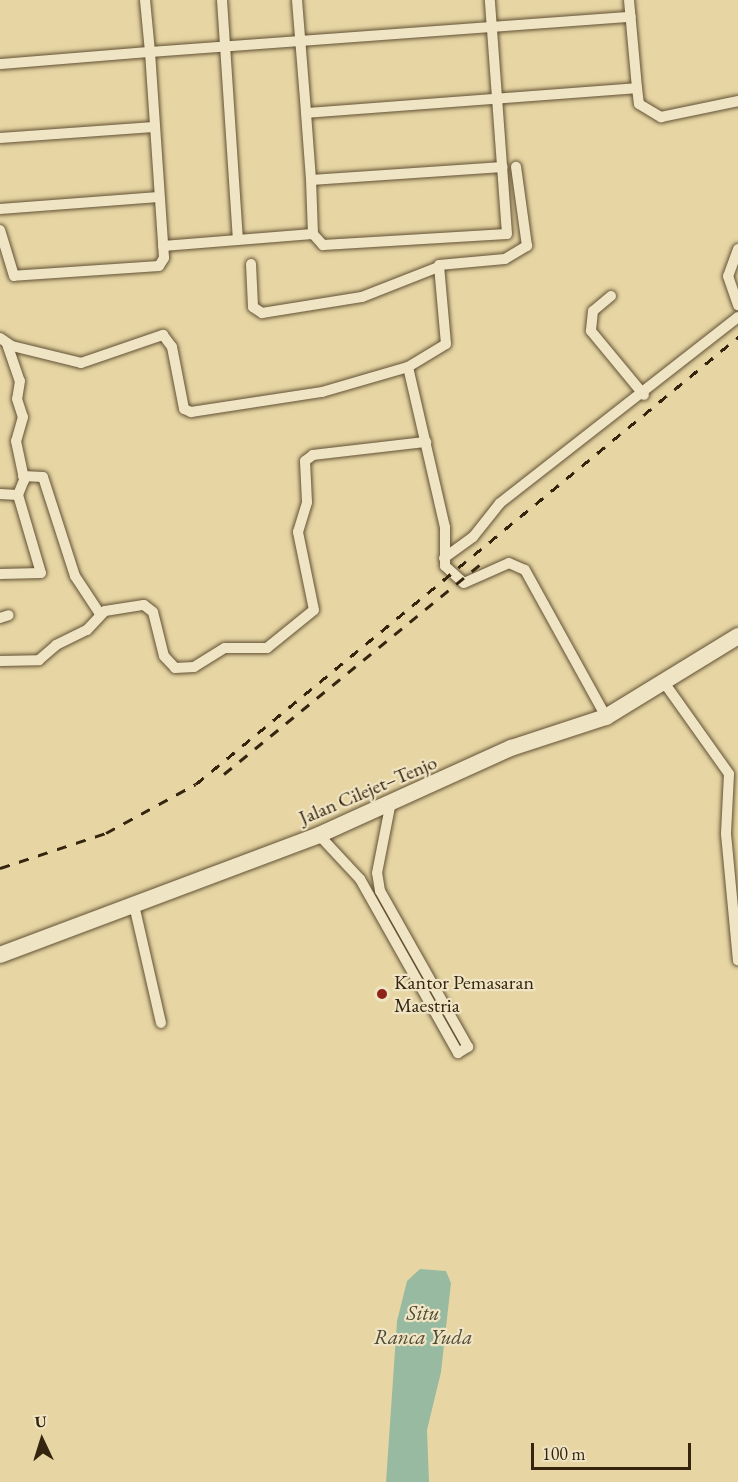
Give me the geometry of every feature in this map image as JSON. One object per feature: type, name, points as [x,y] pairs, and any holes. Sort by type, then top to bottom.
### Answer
[{"type":"main road","name":"Jalan Cilejet–Tenjo","points":[[0,955],[319,836],[390,807],[511,748],[606,717],[738,636]]},
{"type":"street","points":[[0,230],[14,276],[159,266],[163,246],[145,0]]},
{"type":"street","points":[[222,0],[238,239]]},
{"type":"street","points":[[297,0],[313,234],[323,245],[504,236],[503,167],[490,0]]},
{"type":"street","points":[[629,0],[639,104],[661,117],[738,102]]},
{"type":"street","points":[[0,64],[631,17]]},
{"type":"street","points":[[306,113],[637,88]]},
{"type":"street","points":[[0,138],[154,127]]},
{"type":"street","points":[[310,180],[503,167]]},
{"type":"street","points":[[251,264],[252,307],[262,313],[362,297],[436,268],[444,262],[506,259],[527,246],[516,167]]},
{"type":"street","points":[[0,209],[159,197]]},
{"type":"street","points":[[163,246],[313,234]]},
{"type":"street","points":[[738,249],[728,276],[738,305]]},
{"type":"street","points":[[3,341],[86,363],[163,336],[172,347],[184,409],[191,412],[322,392],[408,367],[446,344],[436,268]]},
{"type":"street","points":[[611,296],[592,311],[591,331],[644,394]]},
{"type":"street","points":[[444,558],[482,528],[492,510],[644,394],[705,338],[738,317]]},
{"type":"street","points":[[0,574],[41,573],[18,495],[23,476],[16,441],[23,419],[17,399],[20,384],[3,341]]},
{"type":"street","points":[[408,367],[444,527],[444,558],[447,570],[464,583],[508,563],[525,570],[606,717]]},
{"type":"street","points":[[0,661],[39,660],[56,645],[87,630],[100,614],[148,606],[166,661],[181,669],[225,648],[267,648],[314,610],[298,532],[307,502],[305,461],[313,455],[426,442]]},
{"type":"street","points":[[23,476],[43,477],[75,576],[100,614]]},
{"type":"street","points":[[0,494],[18,495]]},
{"type":"street","points":[[663,681],[729,774],[726,834],[738,960]]},
{"type":"street","points":[[390,807],[377,873],[380,891],[441,1014]]},
{"type":"street","points":[[319,836],[360,879],[463,1050]]},
{"type":"street","points":[[360,879],[377,873]]},
{"type":"street","points":[[134,905],[161,1023]]},
{"type":"water","name":"Situ Ranca Yuda","points":[[420,1269],[446,1271],[451,1283],[441,1372],[427,1430],[429,1482],[386,1482],[397,1321],[407,1281]]},
{"type":"railway","points":[[0,868],[106,833],[196,784],[738,337]]},
{"type":"railway","points":[[224,774],[482,563]]},
{"type":"place","name":"Kantor Pemasaran Maestria","points":[[382,994]]}]
